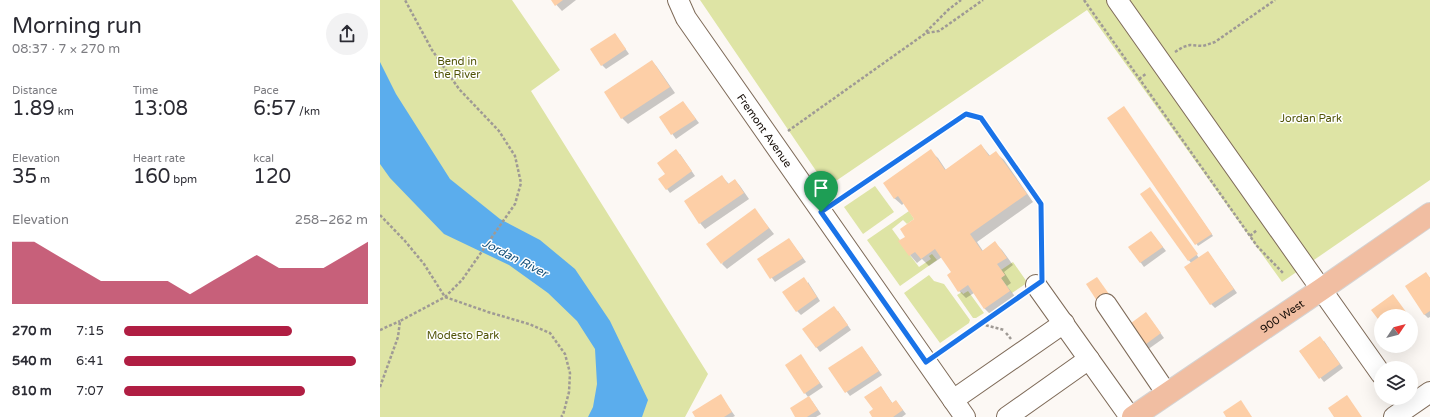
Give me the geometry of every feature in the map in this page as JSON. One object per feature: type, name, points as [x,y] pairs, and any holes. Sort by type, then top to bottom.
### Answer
[{"type":"main road","name":"900 West","points":[[1133,417],[1430,214]]},
{"type":"street","name":"Fremont Avenue","points":[[678,0],[686,18],[965,417]]},
{"type":"street","points":[[1117,0],[1374,364]]},
{"type":"street","points":[[1036,285],[1130,417]]},
{"type":"street","points":[[1106,304],[1167,394]]},
{"type":"street","points":[[953,400],[1064,323]]},
{"type":"street","points":[[1007,417],[1089,359]]},
{"type":"street","points":[[1402,410],[1430,392]]},
{"type":"path","points":[[380,330],[400,321],[445,296],[462,280],[515,204],[521,183],[515,156],[499,131],[455,82],[432,50],[405,0]]},
{"type":"path","points":[[788,131],[926,33],[948,10],[961,0]]},
{"type":"path","points":[[926,33],[939,31],[984,0]]},
{"type":"path","points":[[1084,0],[1257,246],[1283,273]]},
{"type":"path","points":[[1181,48],[1203,46],[1216,42],[1275,0]]},
{"type":"path","points":[[821,212],[966,114],[981,118],[1041,204],[1042,281],[926,362]]},
{"type":"path","points":[[380,215],[405,241],[424,264],[445,296],[488,312],[529,324],[550,333],[565,354],[570,373],[569,392],[563,415],[561,417]]},
{"type":"path","points":[[380,387],[398,337],[400,321]]},
{"type":"path","points":[[980,324],[1004,330]]},
{"type":"green space","points":[[380,0],[512,0],[560,70],[531,91],[708,374],[685,417],[380,417]]},
{"type":"green space","name":"Jordan Park","points":[[700,0],[1430,0],[1430,180],[1282,282],[1087,10],[827,187]]},
{"type":"green space","points":[[875,186],[894,212],[863,234],[844,207]]},
{"type":"green space","points":[[909,211],[914,219],[907,224],[903,220],[892,229],[900,240],[899,241],[919,267],[931,259],[929,256],[932,254],[937,260],[900,286],[867,240]]},
{"type":"green space","points":[[1013,262],[1027,283],[1012,293],[1001,278],[1005,275],[1001,270]]},
{"type":"green space","points":[[929,275],[934,281],[944,284],[970,320],[969,323],[940,343],[904,293]]},
{"type":"green space","points":[[968,291],[984,313],[976,318],[973,318],[957,295]]},
{"type":"water","name":"Jordan River","points":[[380,62],[396,94],[450,179],[500,219],[540,240],[575,269],[610,321],[648,400],[642,417],[588,417],[593,407],[597,384],[595,349],[577,321],[548,293],[509,265],[444,234],[390,178],[380,164]]},
{"type":"building","points":[[551,0],[563,0],[555,6]]},
{"type":"building","points":[[615,33],[626,49],[601,66],[590,49]]},
{"type":"building","points":[[652,60],[670,87],[621,119],[604,92]]},
{"type":"building","points":[[683,101],[696,119],[671,135],[659,117]]},
{"type":"building","points":[[1124,106],[1212,234],[1195,245],[1107,118]]},
{"type":"building","points":[[981,144],[989,156],[996,151],[1027,194],[970,234],[982,251],[995,241],[1007,258],[997,264],[1005,275],[1001,278],[1010,291],[984,309],[968,285],[958,292],[947,275],[951,272],[935,249],[921,259],[915,252],[909,256],[898,241],[905,237],[900,229],[914,219],[898,196],[894,199],[883,183],[931,149],[945,170]]},
{"type":"building","points":[[676,149],[692,171],[666,190],[658,179],[665,174],[657,163]]},
{"type":"building","points":[[722,175],[728,184],[735,179],[744,193],[699,224],[684,201]]},
{"type":"building","points":[[1150,187],[1198,254],[1188,261],[1140,194]]},
{"type":"building","points":[[755,208],[769,228],[721,264],[706,244]]},
{"type":"building","points":[[1151,231],[1163,247],[1140,263],[1128,247]]},
{"type":"building","points":[[789,238],[803,258],[770,279],[757,259]]},
{"type":"building","points":[[1208,251],[1234,289],[1210,305],[1184,267]]},
{"type":"building","points":[[1426,272],[1430,278],[1430,311],[1424,315],[1405,286]]},
{"type":"building","points":[[804,277],[817,297],[796,312],[782,292]]},
{"type":"building","points":[[1097,277],[1109,294],[1097,301],[1086,284]]},
{"type":"building","points":[[1393,294],[1404,309],[1374,309],[1374,314],[1371,310]]},
{"type":"building","points":[[834,306],[848,325],[816,348],[802,329]]},
{"type":"building","points":[[1146,312],[1161,333],[1142,347],[1127,326]]},
{"type":"building","points":[[1320,336],[1340,364],[1319,379],[1299,351]]},
{"type":"building","points":[[862,346],[879,371],[845,393],[828,368]]},
{"type":"building","points":[[801,354],[820,383],[804,394],[785,365]]},
{"type":"building","points":[[881,386],[892,403],[896,400],[903,410],[893,417],[872,417],[869,412],[873,409],[864,397]]},
{"type":"building","points":[[721,394],[732,412],[724,417],[695,417],[692,412]]},
{"type":"building","points":[[1347,395],[1362,417],[1334,417],[1328,408]]},
{"type":"building","points":[[809,396],[818,410],[807,417],[795,417],[790,408]]},
{"type":"building","points":[[1241,400],[1252,417],[1226,417],[1223,412]]},
{"type":"route","points":[[966,114],[981,118],[1041,204],[1042,281],[926,362],[821,212],[966,114]]},
{"type":"park label","name":"Bend in the River","points":[[457,67]]},
{"type":"park label","name":"Modesto Park","points":[[463,335]]}]
